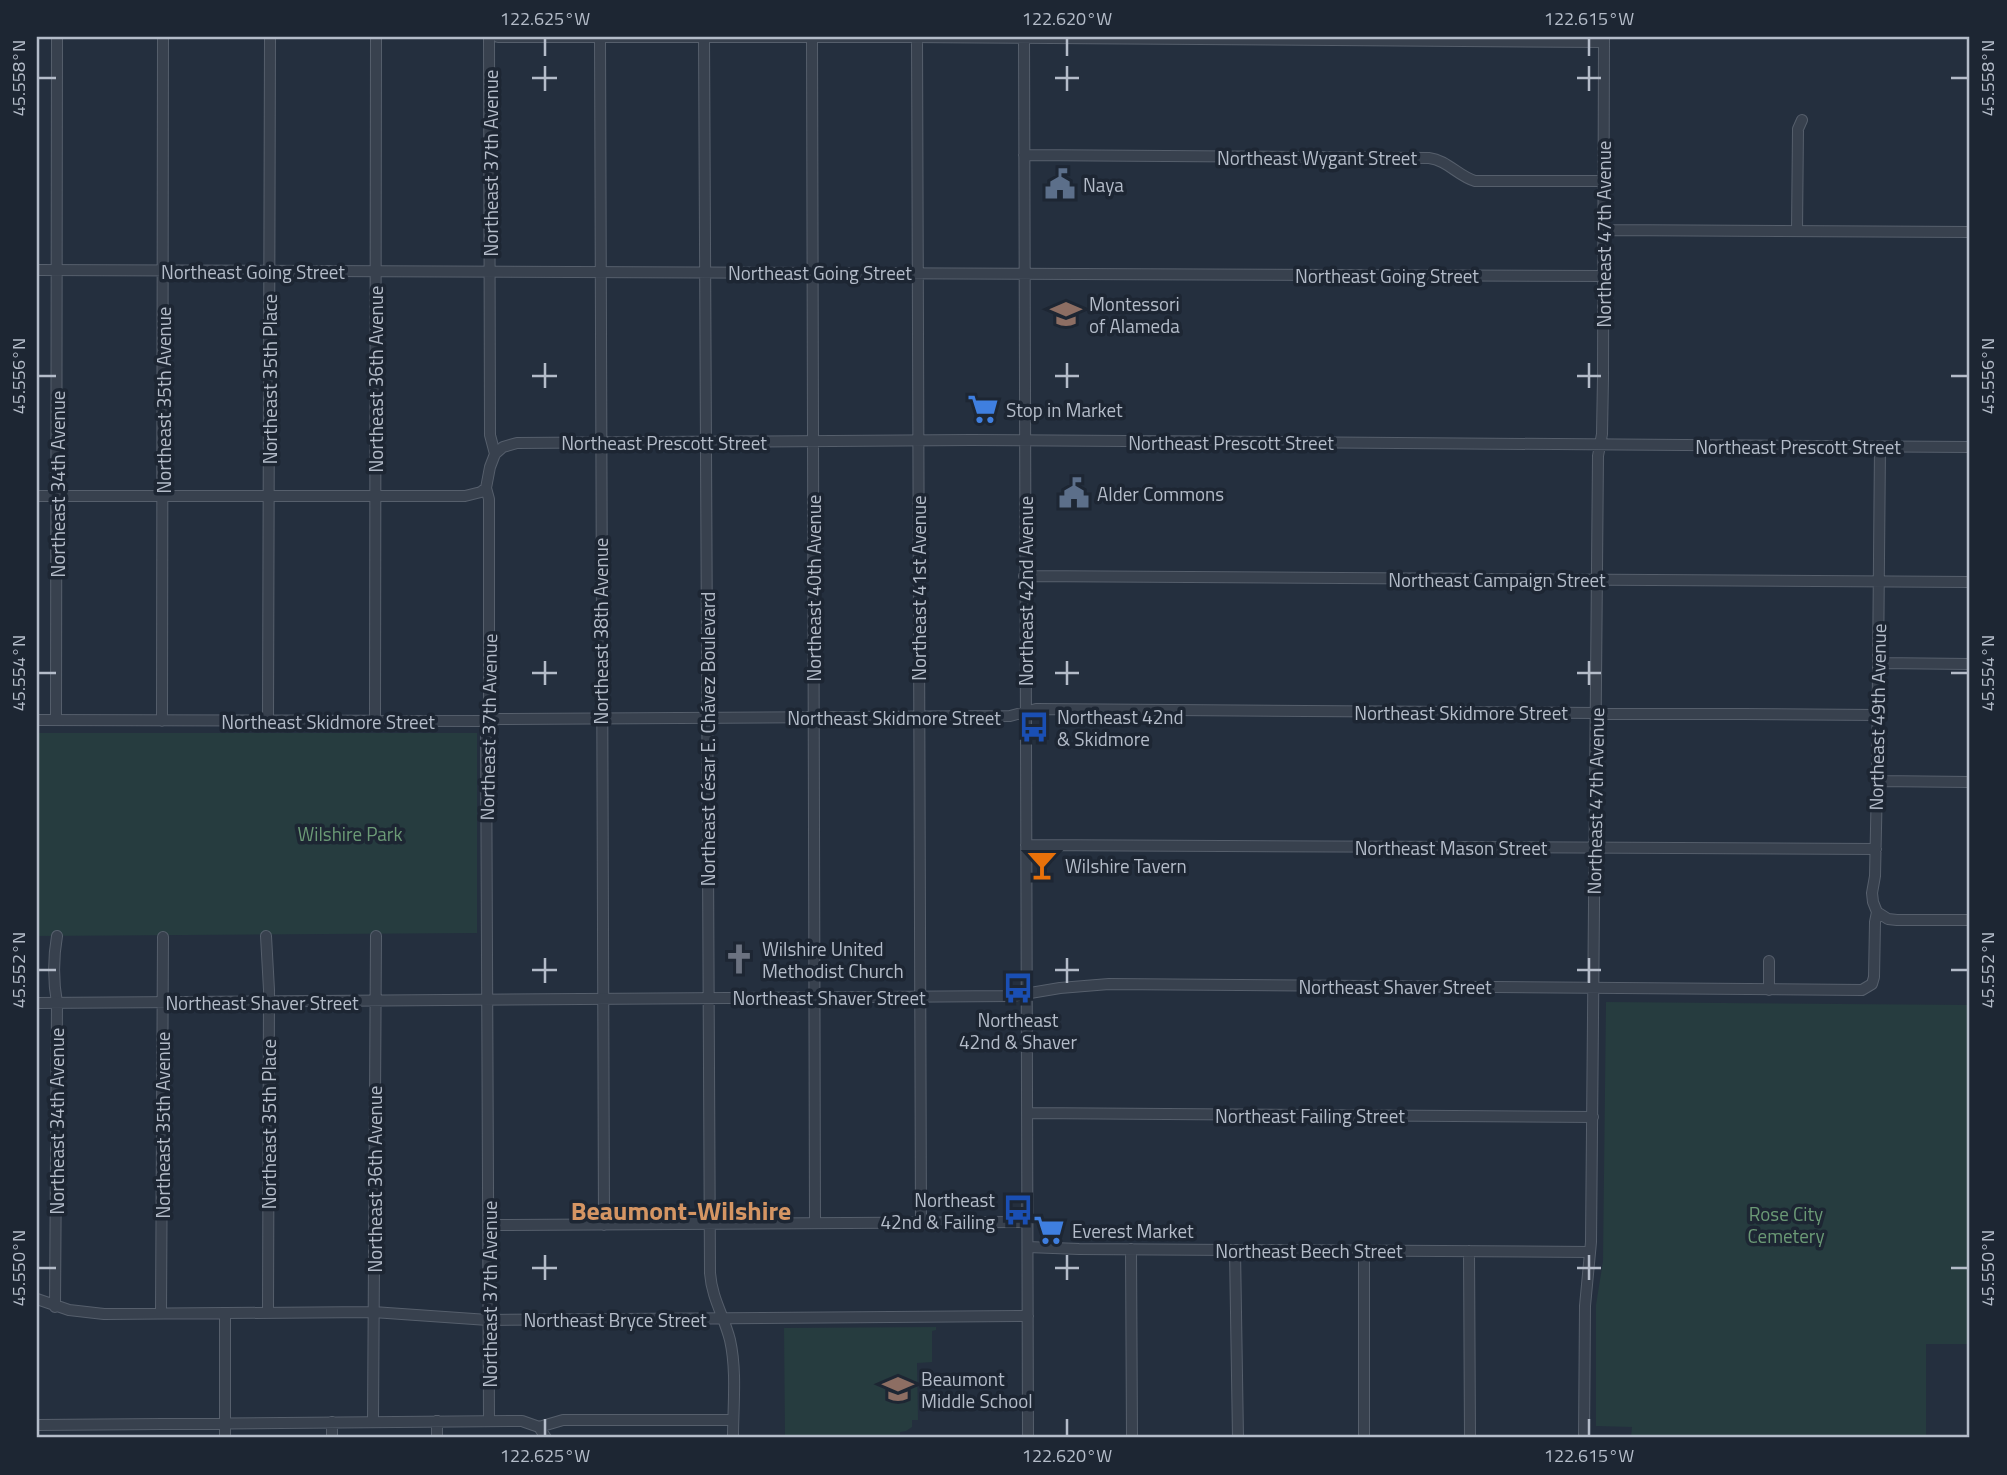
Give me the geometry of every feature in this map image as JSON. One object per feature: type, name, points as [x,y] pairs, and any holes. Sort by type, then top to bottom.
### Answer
[{"type":"street","name":"Northeast 34th Avenue","points":[[56,720],[57,37]]},
{"type":"street","name":"Northeast 35th Avenue","points":[[163,37],[163,720]]},
{"type":"street","name":"Northeast 35th Place","points":[[268,721],[270,37]]},
{"type":"street","name":"Northeast 36th Avenue","points":[[375,721],[376,37]]},
{"type":"street","name":"Northeast 37th Avenue","points":[[489,37],[490,435],[495,454],[486,488],[489,499],[489,710],[486,721],[489,1420]]},
{"type":"street","points":[[498,37],[1604,40]]},
{"type":"street","name":"Northeast 38th Avenue","points":[[600,37],[604,1224]]},
{"type":"street","name":"Northeast César E. Chávez Boulevard","points":[[704,37],[710,1283],[731,1350],[733,1438]]},
{"type":"street","name":"Northeast 40th Avenue","points":[[812,37],[815,1223]]},
{"type":"street","name":"Northeast 41st Avenue","points":[[917,37],[921,1223]]},
{"type":"street","name":"Northeast 42nd Avenue","points":[[1024,37],[1028,1438]]},
{"type":"street","name":"Northeast 47th Avenue","points":[[1584,1438],[1594,988],[1598,457],[1602,434],[1604,40]]},
{"type":"street","points":[[1797,231],[1798,129],[1802,120]]},
{"type":"street","name":"Northeast Wygant Street","points":[[1024,155],[1429,158],[1443,162],[1460,175],[1475,181],[1603,181]]},
{"type":"street","points":[[1604,230],[1970,232]]},
{"type":"street","name":"Northeast Going Street","points":[[37,271],[1604,276]]},
{"type":"street","name":"Northeast Prescott Street","points":[[495,454],[503,447],[517,443],[918,440],[1970,447]]},
{"type":"street","name":"Northeast 49th Avenue","points":[[1872,984],[1877,912],[1872,902],[1872,892],[1876,849],[1880,447]]},
{"type":"street","points":[[37,496],[465,496],[486,488]]},
{"type":"street","name":"Northeast Campaign Street","points":[[1024,576],[1970,582]]},
{"type":"street","points":[[1878,663],[1970,664]]},
{"type":"street","name":"Northeast Skidmore Street","points":[[37,720],[486,721],[1010,716],[1036,709],[1877,715]]},
{"type":"street","points":[[1877,781],[1970,782]]},
{"type":"street","name":"Northeast Mason Street","points":[[1026,845],[1876,849]]},
{"type":"street","points":[[1877,912],[1888,919],[1896,920],[1970,920]]},
{"type":"street","name":"Northeast 34th Avenue","points":[[55,1307],[57,1003],[53,956],[57,936]]},
{"type":"street","name":"Northeast 35th Place","points":[[266,936],[269,989],[268,1313]]},
{"type":"street","name":"Northeast 36th Avenue","points":[[373,1422],[376,936]]},
{"type":"street","name":"Northeast 35th Avenue","points":[[161,1314],[163,937]]},
{"type":"street","points":[[1769,961],[1769,990]]},
{"type":"street","name":"Northeast Shaver Street","points":[[37,1003],[1012,996],[1109,984],[1769,990],[1862,989],[1872,984]]},
{"type":"street","name":"Northeast Failing Street","points":[[1027,1113],[1592,1117]]},
{"type":"street","points":[[489,1226],[1027,1222]]},
{"type":"street","name":"Northeast Beech Street","points":[[1028,1247],[1590,1252]]},
{"type":"street","points":[[1131,1249],[1132,1438]]},
{"type":"street","points":[[1236,1250],[1238,1438]]},
{"type":"street","points":[[1364,1251],[1364,1438]]},
{"type":"street","points":[[1469,1251],[1471,1438]]},
{"type":"street","name":"Northeast Bryce Street","points":[[37,1299],[55,1307],[89,1314],[373,1312],[488,1320],[1028,1316]]},
{"type":"street","points":[[225,1313],[225,1438]]},
{"type":"street","points":[[37,1424],[489,1420],[531,1423],[539,1427],[546,1438]]},
{"type":"street","points":[[539,1427],[563,1420],[733,1420]]},
{"type":"street","points":[[437,1421],[437,1438]]},
{"type":"street","points":[[332,1422],[332,1438]]},
{"type":"green space","name":"Wilshire Park","points":[[37,733],[477,733],[477,933],[37,936]]},
{"type":"green space","name":"Rose City Cemetery","points":[[1606,1002],[1970,1005],[1970,1344],[1926,1344],[1926,1438],[1631,1438],[1632,1427],[1596,1426],[1596,1305],[1603,1261]]},
{"type":"green space","points":[[936,1327],[936,1330],[932,1331],[932,1362],[917,1363],[918,1420],[912,1420],[912,1427],[900,1432],[900,1437],[785,1437],[784,1328]]},
{"type":"place","name":"Naya","points":[[1060,184]]},
{"type":"place","name":"Montessori of Alameda","points":[[1066,314]]},
{"type":"place","name":"Stop in Market","points":[[983,409]]},
{"type":"place","name":"Alder Commons","points":[[1074,493]]},
{"type":"place","name":"Northeast 42nd & Skidmore","points":[[1034,727]]},
{"type":"place","name":"Wilshire Tavern","points":[[1042,865]]},
{"type":"place","name":"Wilshire United Methodist Church","points":[[739,959]]},
{"type":"place","name":"Northeast 42nd & Shaver","points":[[1018,988]]},
{"type":"place","name":"Northeast 42nd & Failing","points":[[1018,1210]]},
{"type":"place","name":"Everest Market","points":[[1049,1230]]},
{"type":"place","name":"Beaumont Middle School","points":[[898,1389]]},
{"type":"district","name":"Beaumont-Wilshire","points":[[681,1210]]}]
